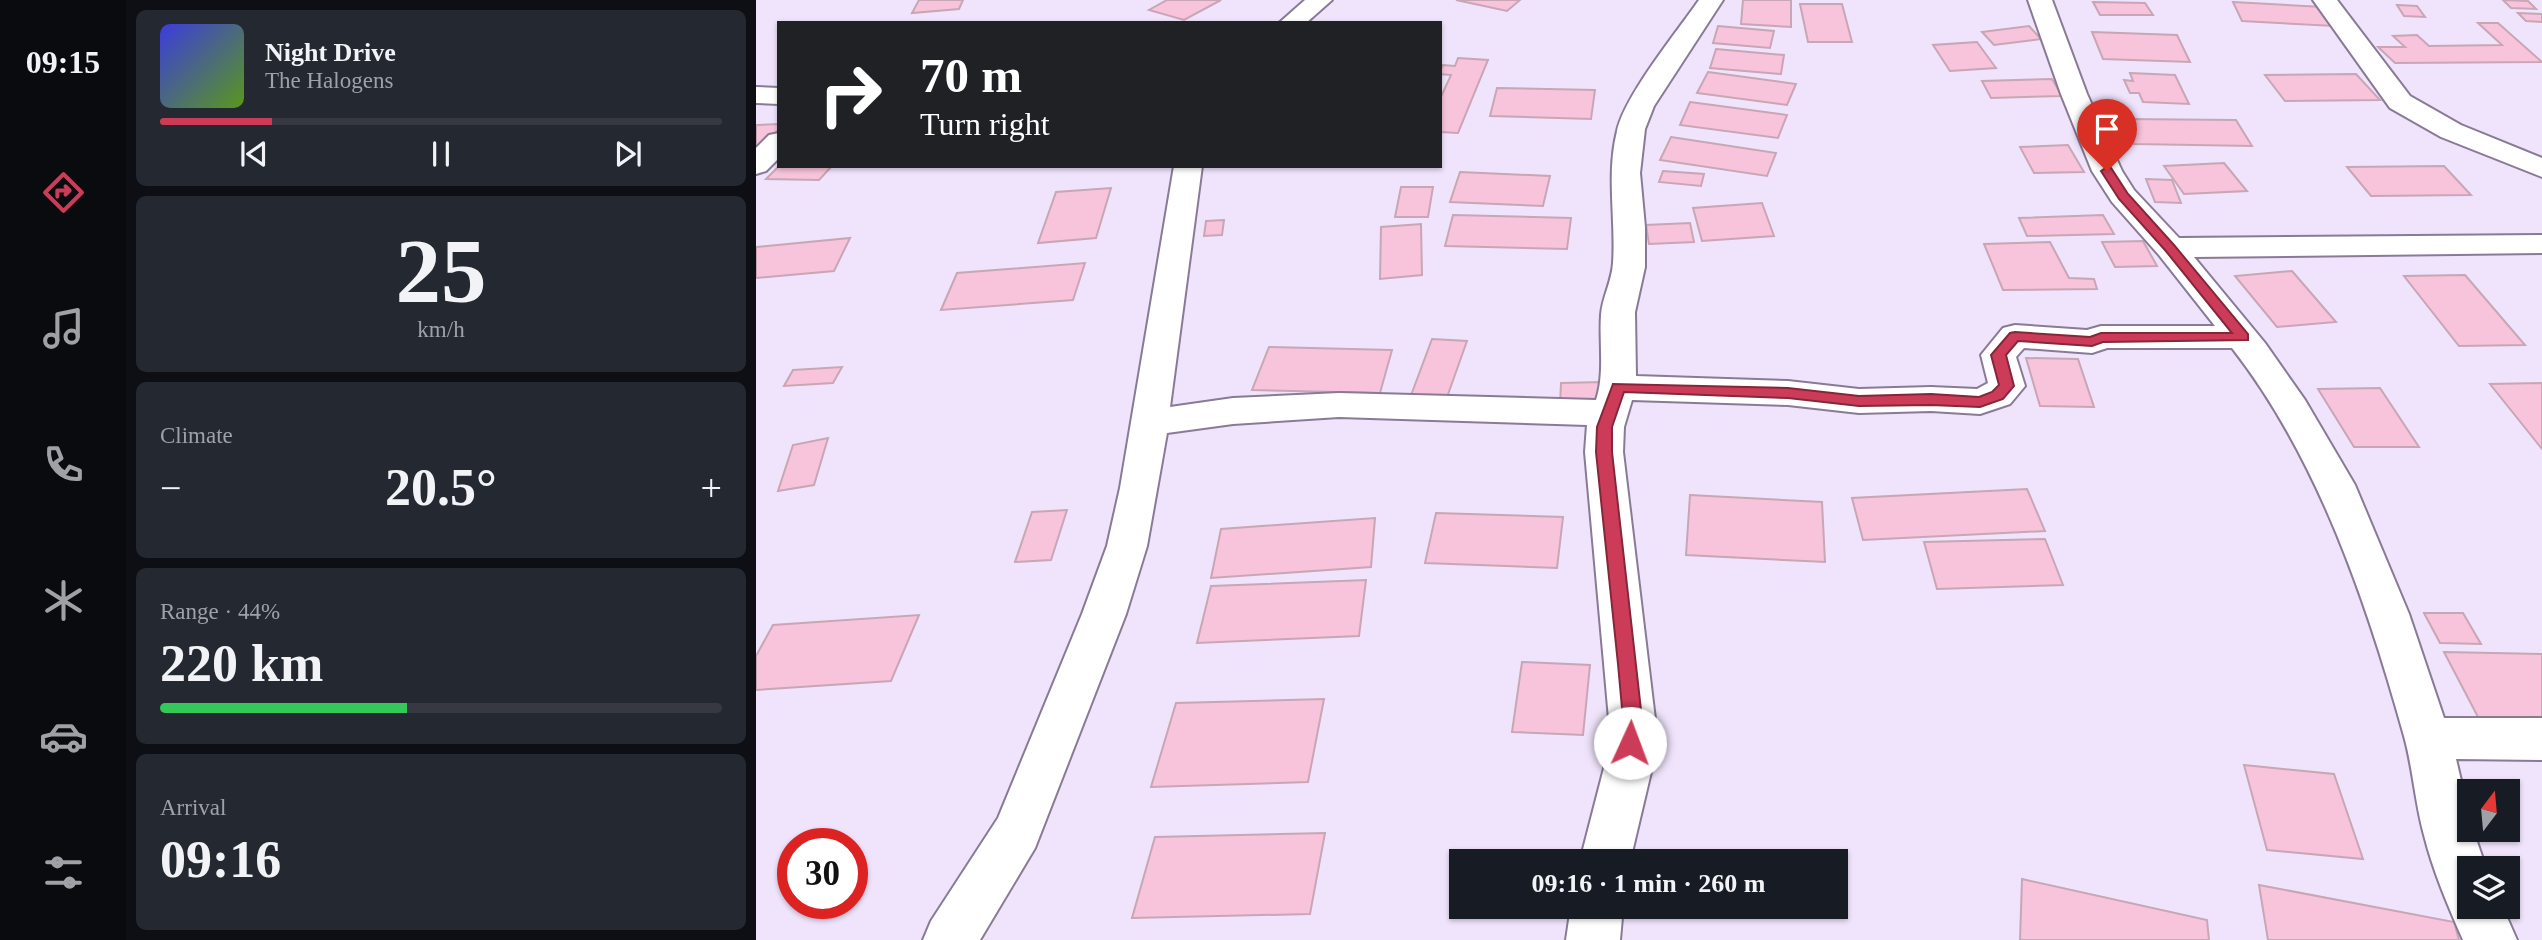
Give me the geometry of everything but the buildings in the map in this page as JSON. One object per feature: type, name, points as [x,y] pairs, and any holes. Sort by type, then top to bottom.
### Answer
[{"type":"street","points":[[1293,21],[1320,0]]},
{"type":"street","points":[[1608,849],[1628,768],[1632,719],[1604,452],[1605,427],[1613,400],[1618,312],[1629,267],[1630,227],[1625,173],[1631,129],[1640,106],[1711,0]]},
{"type":"street","points":[[2040,0],[2074,94],[2107,171],[2123,196],[2170,247],[2243,337],[2292,409],[2336,485],[2387,614],[2428,738],[2449,836],[2457,859]]},
{"type":"street","points":[[2325,0],[2400,102],[2419,116],[2451,131],[2542,168]]},
{"type":"street","points":[[756,95],[777,96]]},
{"type":"street","points":[[756,165],[777,143]]},
{"type":"street","points":[[950,940],[1017,832],[1104,614],[1127,546],[1140,488],[1188,168]]},
{"type":"street","points":[[2170,247],[2542,244]]},
{"type":"street","points":[[1150,423],[1233,411],[1339,405],[1613,400],[1788,393],[1859,401],[1980,402],[1997,396],[2007,386],[1998,355],[2015,336],[2092,342],[2101,337],[2243,337]]},
{"type":"street","points":[[2428,738],[2542,739]]},
{"type":"street","points":[[1593,940],[1595,919]]},
{"type":"street","points":[[2480,919],[2490,940]]},
{"type":"route","points":[[1630,743],[1632,719],[1628,664],[1604,452],[1605,427],[1618,387],[1788,393],[1859,401],[1980,402],[1997,396],[2007,386],[1998,355],[2015,336],[2092,342],[2101,337],[2243,337],[2170,247],[2123,196],[2107,171]]}]
